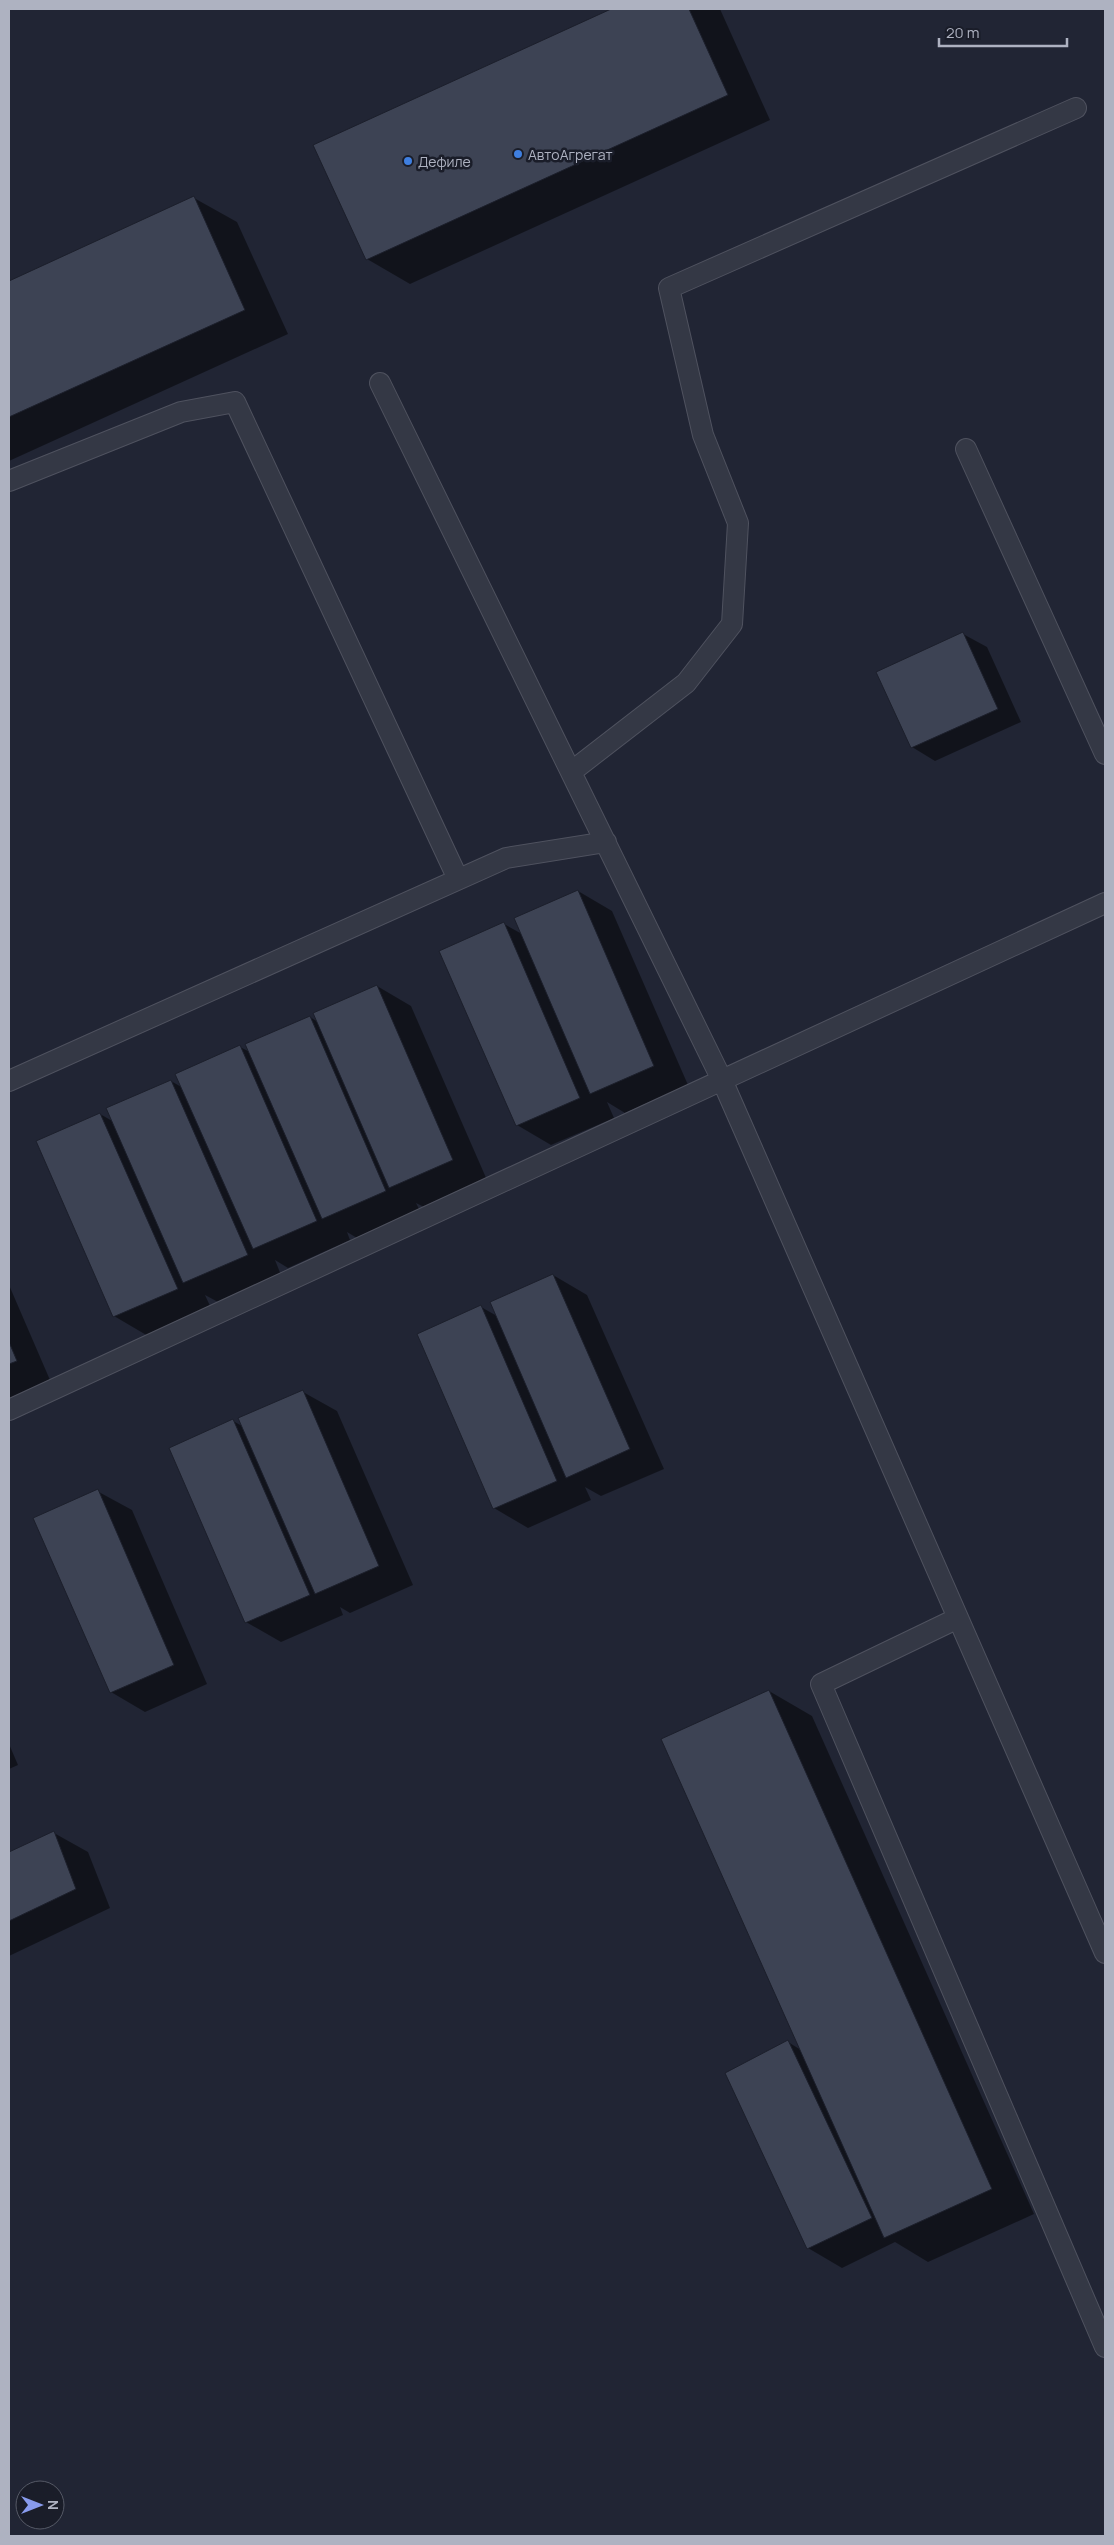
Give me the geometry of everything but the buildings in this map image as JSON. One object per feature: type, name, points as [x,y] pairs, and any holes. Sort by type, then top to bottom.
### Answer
[{"type":"lane","points":[[571,772],[686,683],[732,624],[738,523],[703,435],[669,288],[1076,108]]},
{"type":"lane","points":[[380,383],[722,1080],[1105,1953]]},
{"type":"lane","points":[[9,481],[181,412],[235,402],[458,879]]},
{"type":"lane","points":[[966,449],[1105,754]]},
{"type":"lane","points":[[9,1081],[506,858],[606,842]]},
{"type":"lane","points":[[9,1410],[1105,903]]},
{"type":"lane","points":[[958,1618],[821,1684],[1105,2347]]},
{"type":"place","name":"АвтоАгрегат","points":[[518,154]]},
{"type":"place","name":"Дефиле","points":[[408,161]]}]
